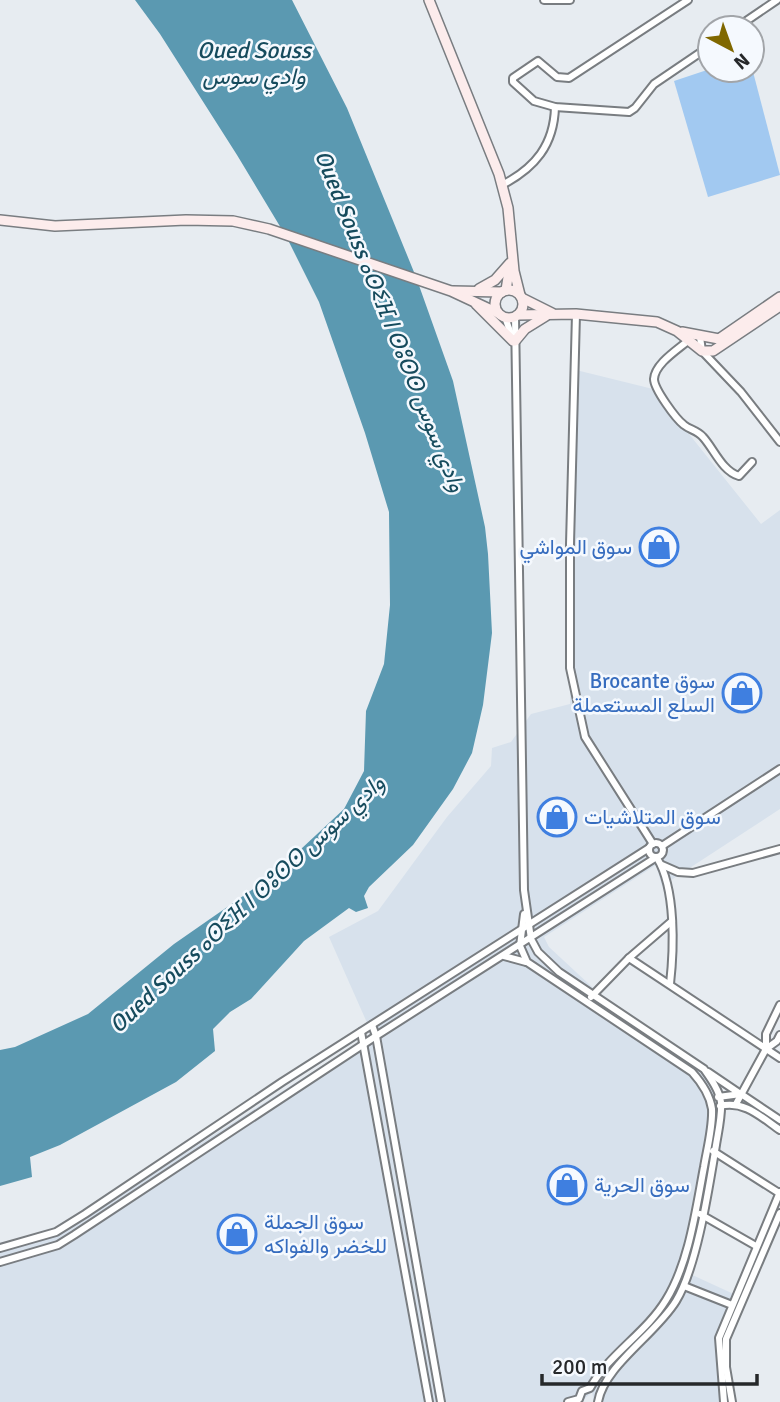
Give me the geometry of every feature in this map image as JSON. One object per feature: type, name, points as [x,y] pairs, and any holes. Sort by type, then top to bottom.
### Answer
[{"type":"street","points":[[429,0],[502,184],[523,306],[509,315]]},
{"type":"street","points":[[544,0],[570,0]]},
{"type":"street","points":[[688,0],[569,78],[557,77],[538,61],[513,78],[513,82],[534,101],[555,107],[629,112],[653,84],[696,55]]},
{"type":"street","points":[[756,14],[777,0]]},
{"type":"street","points":[[502,184],[531,167],[554,128],[555,107]]},
{"type":"street","points":[[0,220],[55,226],[186,220],[233,221],[269,229],[420,280],[509,315],[576,314],[657,323],[694,337],[713,340],[725,337],[780,297]]},
{"type":"street","points":[[512,249],[504,291],[495,301],[509,315],[514,342],[525,908],[520,946],[527,962]]},
{"type":"street","points":[[477,290],[495,280],[510,264]]},
{"type":"street","points":[[451,291],[513,290],[551,314]]},
{"type":"street","points":[[473,300],[514,342]]},
{"type":"street","points":[[713,356],[780,306]]},
{"type":"street","points":[[514,342],[525,329],[551,314]]},
{"type":"street","points":[[576,314],[570,544],[570,668],[585,737],[651,846],[650,854],[662,865],[678,872],[693,873],[780,849]]},
{"type":"street","points":[[694,337],[702,351],[713,356],[780,442]]},
{"type":"street","points":[[694,337],[659,366],[654,377],[655,385],[673,413],[705,439],[732,474],[739,477],[752,462]]},
{"type":"street","points":[[713,340],[713,356]]},
{"type":"street","points":[[662,846],[780,769]]},
{"type":"street","points":[[0,1248],[56,1232],[651,846],[658,843],[662,846]]},
{"type":"street","points":[[0,1262],[63,1242],[376,1036],[656,858],[663,853],[662,846]]},
{"type":"street","points":[[662,865],[674,938],[670,984]]},
{"type":"street","points":[[525,908],[531,939],[538,952],[559,972],[780,1120]]},
{"type":"street","points":[[587,1002],[629,958],[672,921]]},
{"type":"street","points":[[504,956],[527,962],[692,1072],[700,1081],[712,1108],[698,1214],[684,1286],[664,1319],[608,1376],[598,1399]]},
{"type":"street","points":[[629,958],[780,1058]]},
{"type":"street","points":[[766,1049],[765,1034],[780,1004]]},
{"type":"street","points":[[372,1025],[441,1402]]},
{"type":"street","points":[[361,1032],[429,1402]]},
{"type":"street","points":[[736,1104],[766,1049],[777,1041],[780,1035]]},
{"type":"street","points":[[568,1402],[579,1400],[582,1391],[590,1388],[597,1376],[665,1303],[678,1275],[715,1152],[721,1106],[720,1097],[704,1069]]},
{"type":"street","points":[[709,1100],[741,1094]]},
{"type":"street","points":[[712,1108],[736,1104],[746,1107],[780,1130]]},
{"type":"street","points":[[707,1149],[780,1193],[718,1343],[724,1402]]},
{"type":"street","points":[[732,1402],[726,1339],[780,1213]]},
{"type":"street","points":[[698,1214],[756,1246]]},
{"type":"street","points":[[684,1286],[732,1305]]},
{"type":"street","points":[[409,1291],[421,1293]]},
{"type":"street","points":[[411,1301],[421,1293]]},
{"type":"street","points":[[590,1388],[596,1391],[598,1399]]},
{"type":"shaded area","points":[[696,74],[696,84],[756,84],[780,175],[708,197],[674,81]]},
{"type":"shaded area","points":[[576,370],[653,389],[761,524],[780,510],[780,809],[662,886],[656,865],[544,937],[549,947],[618,1011],[701,1070],[720,1098],[688,1273],[738,1296],[720,1341],[722,1402],[594,1402],[592,1392],[581,1402],[0,1402],[0,1252],[58,1234],[372,1034],[329,937],[378,911],[447,817],[491,766],[492,748],[511,742],[531,714],[570,704]]},
{"type":"water","name":"Oued Souss وادي سوس","points":[[135,0],[292,0],[347,108],[416,277],[453,381],[485,527],[492,633],[483,705],[472,753],[453,789],[413,845],[369,887],[364,896],[368,908],[356,912],[349,908],[304,941],[251,999],[230,1012],[213,1029],[215,1051],[176,1082],[60,1145],[30,1157],[32,1177],[0,1186],[0,1050],[15,1047],[88,1014],[174,944],[272,876],[344,809],[364,771],[366,711],[384,664],[390,605],[389,512],[365,433],[319,302],[287,238],[237,155],[160,34]]},
{"type":"place","name":"سوق المواشي","points":[[659,547]]},
{"type":"place","name":"Brocante سوق السلع المستعملة","points":[[742,693]]},
{"type":"place","name":"سوق المتلاشيات","points":[[557,817]]},
{"type":"place","name":"سوق الحرية","points":[[567,1185]]},
{"type":"place","name":"سوق الجملة للخضر والفواكه","points":[[237,1234]]},
{"type":"water label","name":"Oued Souss ⴰⵙⵉⴼ ⵏ ⵙⵓⵙⵙ وادي سوس","points":[[390,321]]},
{"type":"water label","name":"Oued Souss ⴰⵙⵉⴼ ⵏ ⵙⵓⵙⵙ وادي سوس","points":[[247,904]]}]
